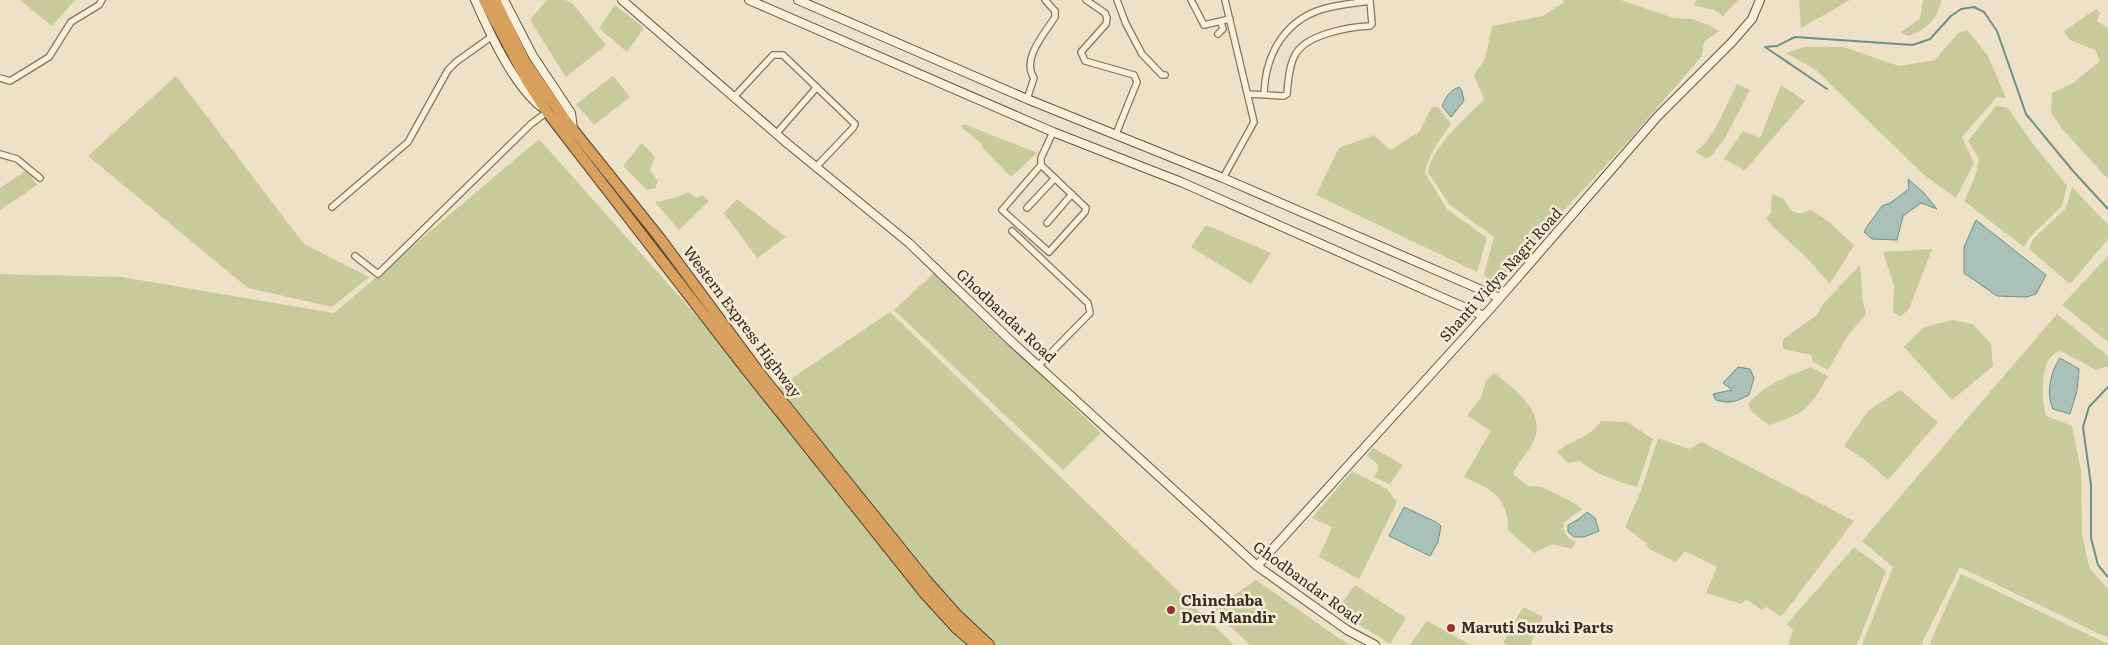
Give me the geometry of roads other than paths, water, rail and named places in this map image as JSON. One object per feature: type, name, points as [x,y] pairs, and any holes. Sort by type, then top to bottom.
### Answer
[{"type":"highway","name":"Western Express Highway","points":[[484,0],[526,79],[547,112],[659,237],[761,375],[926,580],[957,615],[989,645]]},
{"type":"highway","name":"Western Express Highway","points":[[494,0],[524,60],[547,96],[573,131],[587,156],[745,368],[919,587],[956,628],[976,645]]},
{"type":"street","points":[[0,78],[10,81],[49,57],[71,22],[99,5],[102,0]]},
{"type":"street","points":[[355,256],[378,274],[531,124],[547,112],[531,100],[491,37],[475,0]]},
{"type":"street","points":[[504,0],[533,56],[571,113],[573,131]]},
{"type":"street","name":"Ghodbandar Road","points":[[622,0],[776,134],[909,243],[1038,366],[1257,566],[1347,630],[1375,645]]},
{"type":"street","points":[[748,0],[1053,132],[1181,182],[1484,316]]},
{"type":"street","points":[[798,0],[1027,99],[1224,178],[1500,298]]},
{"type":"street","points":[[1027,99],[1034,78],[1031,73],[1030,60],[1055,17],[1054,12],[1045,0]]},
{"type":"street","points":[[1086,0],[1105,13],[1107,18],[1106,24],[1082,52],[1084,61],[1134,75],[1137,78],[1116,134]]},
{"type":"street","points":[[1117,0],[1126,24],[1142,54],[1162,75],[1165,75]]},
{"type":"street","points":[[1191,0],[1204,25],[1230,19]]},
{"type":"street","points":[[1224,178],[1254,122],[1225,0]]},
{"type":"street","name":"Shanti Vidya Nagri Road","points":[[1257,566],[1484,316],[1658,116],[1732,42],[1752,19],[1760,0]]},
{"type":"street","points":[[1248,94],[1264,95],[1284,96],[1287,94],[1295,54],[1325,33],[1370,26],[1372,24],[1370,1],[1330,7],[1314,13],[1294,25],[1280,39],[1274,49],[1265,81],[1264,95]]},
{"type":"street","points":[[1218,34],[1223,29],[1221,22]]},
{"type":"street","points":[[332,206],[402,150],[413,135],[448,70],[491,37]]},
{"type":"street","points":[[734,97],[773,55],[783,55],[855,124],[816,167]]},
{"type":"street","points":[[776,134],[817,86]]},
{"type":"street","points":[[1041,165],[1086,208],[1085,212],[1051,251],[1046,252],[1002,210],[1041,165],[1041,158],[1053,132]]},
{"type":"street","points":[[0,154],[16,159],[40,178]]},
{"type":"street","points":[[1027,208],[1055,178]]},
{"type":"street","points":[[1047,223],[1072,194]]},
{"type":"street","points":[[1012,231],[1088,303],[1090,314],[1038,366]]},
{"type":"water","points":[[1459,87],[1464,101],[1451,117],[1442,106],[1448,95]]},
{"type":"water","points":[[1908,179],[1924,193],[1937,209],[1921,203],[1903,216],[1897,240],[1872,239],[1864,232],[1866,228],[1882,206],[1890,203],[1909,189]]},
{"type":"water","points":[[1976,220],[2046,275],[2036,294],[2027,297],[1997,296],[1964,273],[1964,247]]},
{"type":"water","points":[[2060,358],[2079,369],[2077,391],[2070,414],[2053,409],[2051,403],[2050,383]]},
{"type":"water","points":[[1738,367],[1750,369],[1754,378],[1749,395],[1732,402],[1716,400],[1713,394],[1732,390],[1723,383]]},
{"type":"water","points":[[1404,507],[1441,526],[1438,542],[1430,556],[1389,536]]},
{"type":"water","points":[[1587,512],[1595,518],[1599,531],[1584,537],[1574,537],[1568,532],[1568,525]]},
{"type":"waterway","points":[[1827,89],[1765,47],[1777,46],[1795,37],[1913,45],[1930,39],[1951,16],[1961,9],[1974,7],[1984,12],[1997,31],[2026,114],[2073,171],[2108,209]]},
{"type":"waterway","points":[[2108,387],[2089,407],[2083,427],[2091,485],[2091,538],[2098,565],[2108,577]]},
{"type":"place","name":"Chinchaba Devi Mandir","points":[[1171,610]]},
{"type":"place","name":"Maruti Suzuki Parts","points":[[1451,628]]}]
